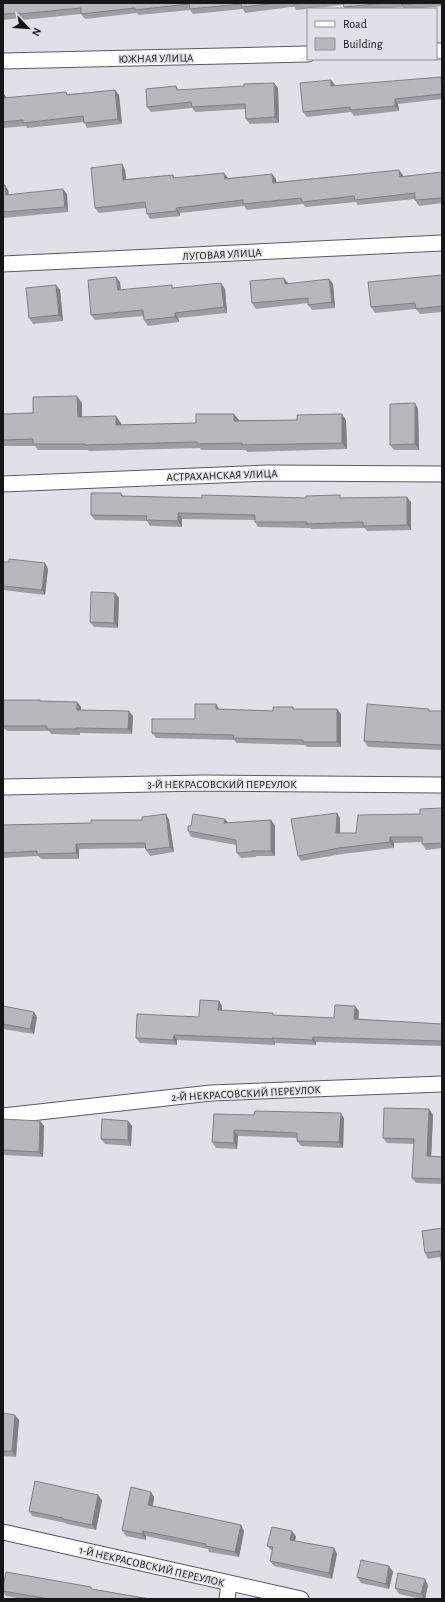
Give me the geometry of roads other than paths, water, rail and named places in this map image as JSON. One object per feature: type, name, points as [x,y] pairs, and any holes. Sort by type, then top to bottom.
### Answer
[{"type":"street","name":"ЮЖНАЯ УЛИЦА","points":[[3,61],[307,54]]},
{"type":"street","name":"ЛУГОВАЯ УЛИЦА","points":[[3,264],[442,243]]},
{"type":"street","name":"АСТРАХАНСКАЯ УЛИЦА","points":[[3,484],[270,473],[442,474]]},
{"type":"street","name":"3-Й НЕКРАСОВСКИЙ ПЕРЕУЛОК","points":[[3,787],[204,783],[442,785]]},
{"type":"street","name":"2-Й НЕКРАСОВСКИЙ ПЕРЕУЛОК","points":[[3,1116],[212,1093],[442,1084]]},
{"type":"street","name":"1-Й НЕКРАСОВСКИЙ ПЕРЕУЛОК","points":[[3,1532],[301,1599]]},
{"type":"street","points":[[227,1599],[229,1584]]}]
